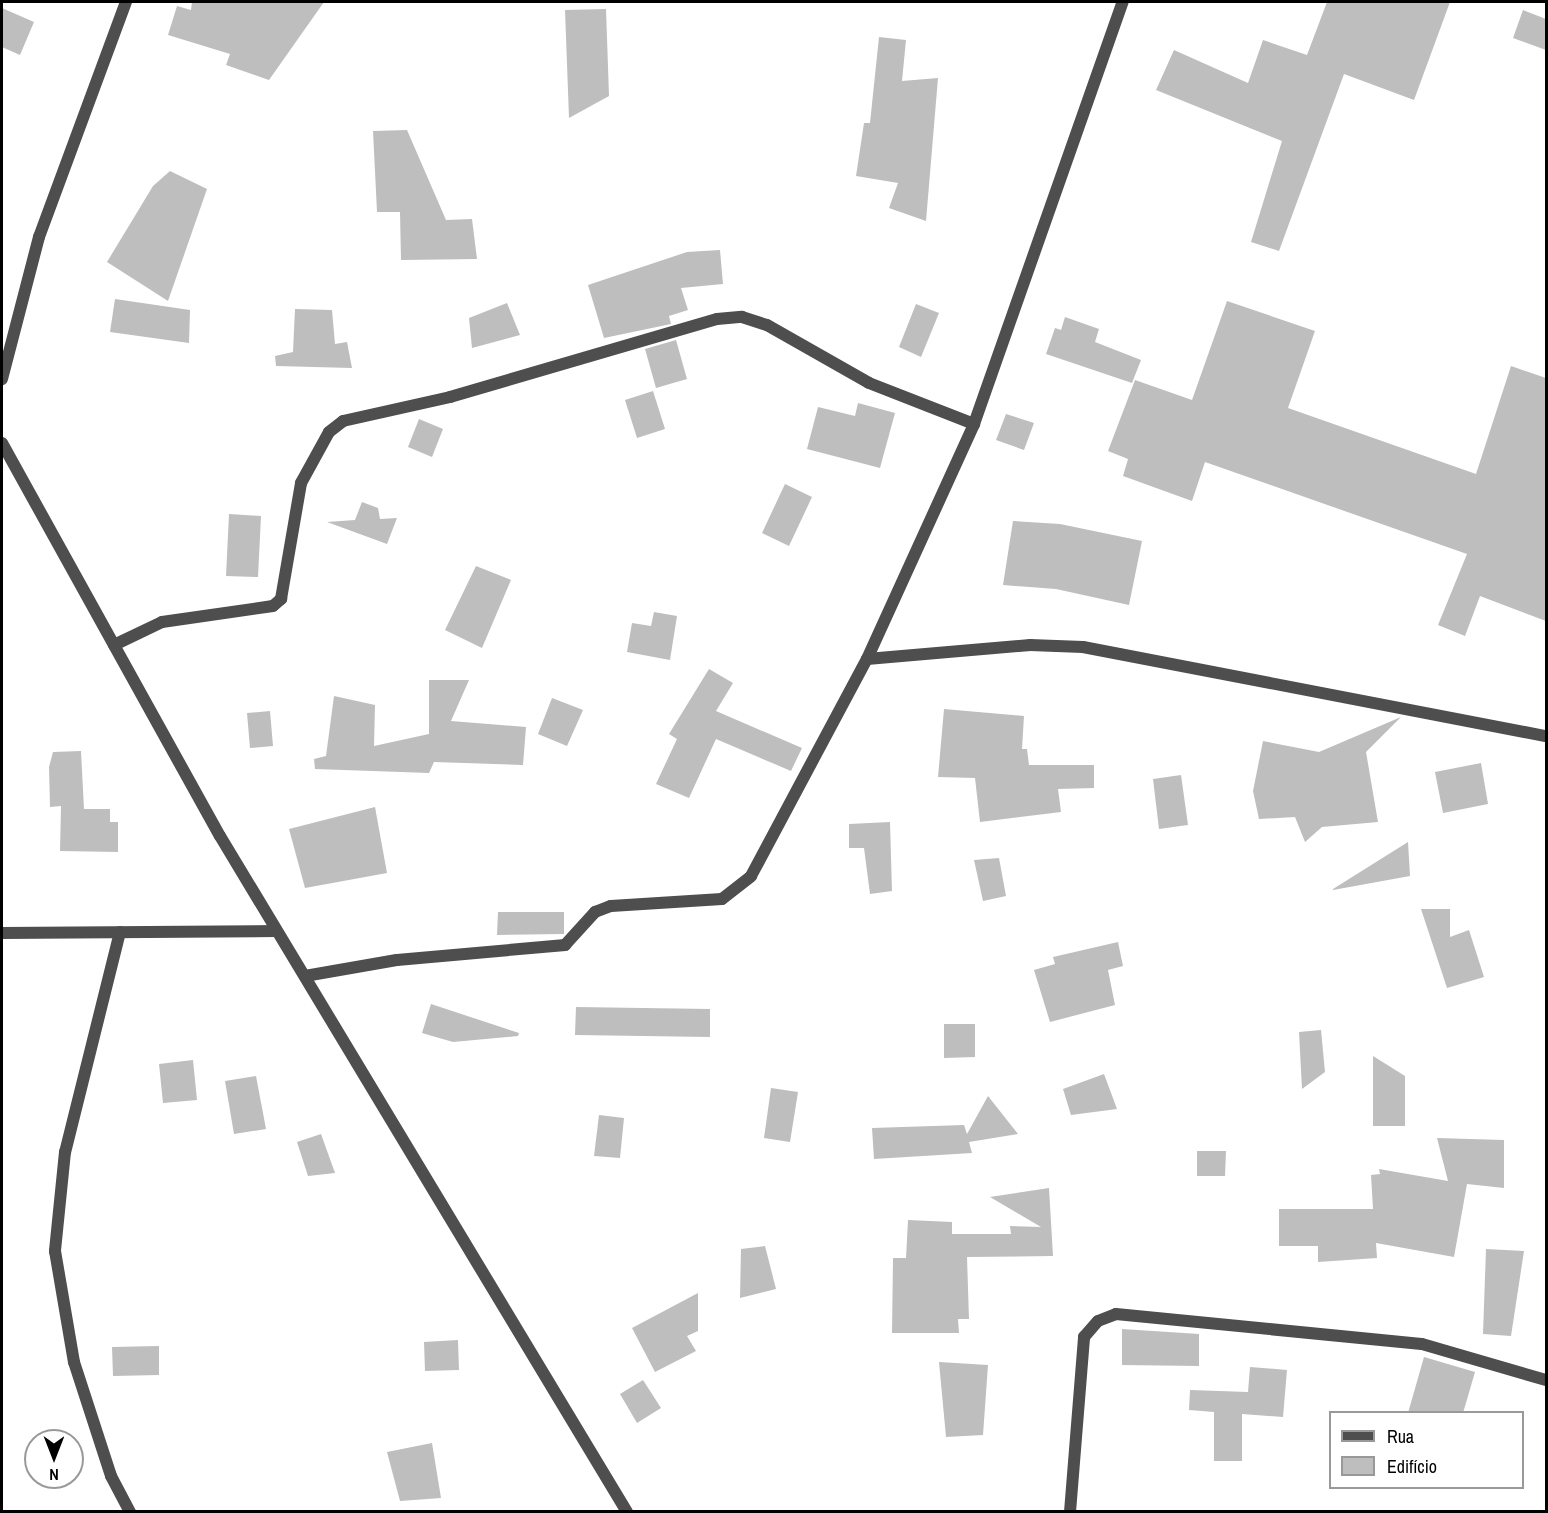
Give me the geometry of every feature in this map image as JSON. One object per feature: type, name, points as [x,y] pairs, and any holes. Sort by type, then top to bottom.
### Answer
[{"type":"street","points":[[2,379],[39,237],[126,2]]},
{"type":"street","points":[[305,976],[397,960],[565,945],[595,912],[611,906],[722,899],[751,876],[867,659],[974,424],[1123,2]]},
{"type":"street","points":[[114,645],[187,615],[273,606],[284,589],[301,483],[329,432],[343,421],[450,397],[717,319],[742,317],[767,325],[869,383],[974,424]]},
{"type":"street","points":[[2,443],[276,932],[305,976],[627,1512]]},
{"type":"street","points":[[867,659],[1030,645],[1083,648],[1546,736]]},
{"type":"street","points":[[120,932],[65,1152],[55,1251],[74,1362],[111,1476],[130,1512]]},
{"type":"street","points":[[2,933],[276,932]]},
{"type":"street","points":[[1070,1512],[1084,1337],[1098,1321],[1116,1314],[1422,1344],[1546,1380]]},
{"type":"building","points":[[192,2],[324,2],[269,80],[226,65],[230,54],[168,35],[177,6],[191,10]]},
{"type":"building","points":[[1327,2],[1450,2],[1414,100],[1344,74],[1279,251],[1251,242],[1282,141],[1156,90],[1174,50],[1248,83],[1263,40],[1307,55]]},
{"type":"building","points":[[2,8],[34,22],[20,55],[2,47]]},
{"type":"building","points":[[606,9],[609,96],[569,118],[565,10]]},
{"type":"building","points":[[1523,10],[1546,19],[1546,50],[1513,38]]},
{"type":"building","points":[[879,37],[906,40],[902,81],[938,78],[926,221],[889,208],[898,183],[856,176],[864,123],[870,123]]},
{"type":"building","points":[[407,130],[446,220],[472,219],[477,259],[401,260],[400,212],[377,212],[373,131]]},
{"type":"building","points":[[170,171],[207,189],[168,301],[107,262],[153,186]]},
{"type":"building","points":[[720,250],[723,284],[681,288],[688,310],[669,316],[671,324],[604,338],[588,285],[687,252]]},
{"type":"building","points":[[115,299],[190,310],[189,343],[110,332]]},
{"type":"building","points":[[1227,301],[1315,331],[1288,408],[1476,474],[1511,366],[1546,378],[1546,621],[1480,596],[1465,636],[1438,625],[1467,554],[1205,462],[1192,501],[1123,476],[1128,459],[1108,451],[1135,380],[1192,400]]},
{"type":"building","points":[[507,303],[520,335],[472,348],[469,318]]},
{"type":"building","points":[[916,304],[939,313],[921,357],[899,347]]},
{"type":"building","points":[[295,309],[332,310],[335,344],[347,342],[352,368],[276,366],[275,356],[293,352]]},
{"type":"building","points":[[1065,317],[1099,329],[1095,342],[1141,360],[1132,383],[1046,354],[1055,328],[1061,330]]},
{"type":"building","points":[[676,340],[687,379],[656,388],[645,349]]},
{"type":"building","points":[[653,391],[665,429],[637,438],[625,400]]},
{"type":"building","points":[[858,403],[895,413],[880,468],[807,449],[818,407],[855,416]]},
{"type":"building","points":[[1006,414],[1034,423],[1024,450],[996,440]]},
{"type":"building","points":[[419,419],[443,429],[432,457],[408,447]]},
{"type":"building","points":[[785,484],[812,497],[789,546],[762,533]]},
{"type":"building","points":[[362,502],[378,508],[380,519],[397,518],[387,544],[327,522],[355,520]]},
{"type":"building","points":[[229,514],[261,516],[258,577],[226,576]]},
{"type":"building","points":[[1013,521],[1060,524],[1142,541],[1129,605],[1056,589],[1003,585]]},
{"type":"building","points":[[476,566],[511,580],[482,648],[445,630]]},
{"type":"building","points":[[654,612],[677,616],[670,660],[627,652],[632,623],[651,626]]},
{"type":"building","points":[[709,669],[733,683],[716,711],[802,748],[791,771],[716,739],[689,798],[656,784],[677,739],[669,734]]},
{"type":"building","points":[[429,680],[469,680],[451,721],[526,727],[523,765],[434,762],[429,773],[315,769],[314,759],[326,756],[334,696],[375,705],[374,746],[429,734]]},
{"type":"building","points":[[552,698],[583,710],[567,746],[538,734]]},
{"type":"building","points":[[944,709],[1024,716],[1022,749],[1027,749],[1029,765],[1094,765],[1094,788],[1058,789],[1061,812],[980,822],[975,778],[938,777]]},
{"type":"building","points":[[270,711],[273,746],[250,748],[247,713]]},
{"type":"building","points":[[1401,717],[1366,752],[1378,822],[1322,827],[1305,842],[1295,817],[1259,819],[1253,791],[1263,741],[1319,752]]},
{"type":"building","points":[[81,751],[84,809],[110,809],[110,822],[118,822],[118,852],[60,851],[61,806],[50,807],[49,767],[53,752]]},
{"type":"building","points":[[1481,763],[1488,804],[1443,813],[1435,772]]},
{"type":"building","points":[[1181,775],[1188,825],[1159,829],[1153,779]]},
{"type":"building","points":[[375,807],[387,873],[305,888],[289,829]]},
{"type":"building","points":[[890,822],[892,891],[870,894],[864,848],[849,848],[849,824]]},
{"type":"building","points":[[1408,842],[1410,876],[1333,890],[1333,889]]},
{"type":"building","points":[[999,858],[1006,896],[983,901],[974,860]]},
{"type":"building","points":[[1421,909],[1450,909],[1450,937],[1469,930],[1484,977],[1447,988]]},
{"type":"building","points":[[498,912],[564,912],[564,934],[497,935]]},
{"type":"building","points":[[1118,942],[1123,966],[1108,970],[1115,1005],[1050,1022],[1034,970],[1055,964],[1053,957]]},
{"type":"building","points":[[431,1004],[519,1033],[518,1036],[453,1042],[422,1033]]},
{"type":"building","points":[[576,1007],[710,1009],[710,1037],[575,1035]]},
{"type":"building","points":[[944,1024],[975,1024],[975,1057],[944,1058]]},
{"type":"building","points":[[1321,1030],[1325,1072],[1302,1089],[1299,1032]]},
{"type":"building","points":[[1373,1056],[1405,1076],[1405,1126],[1373,1126]]},
{"type":"building","points":[[193,1060],[197,1100],[163,1103],[159,1064]]},
{"type":"building","points":[[1104,1074],[1117,1109],[1071,1115],[1063,1089]]},
{"type":"building","points":[[256,1076],[266,1129],[234,1134],[225,1081]]},
{"type":"building","points":[[771,1088],[798,1092],[790,1142],[764,1138]]},
{"type":"building","points":[[988,1096],[1018,1134],[969,1142],[972,1153],[874,1159],[872,1128],[964,1125],[967,1134]]},
{"type":"building","points":[[599,1115],[624,1118],[620,1158],[594,1156]]},
{"type":"building","points":[[321,1134],[335,1173],[308,1176],[297,1142]]},
{"type":"building","points":[[1437,1138],[1504,1140],[1504,1188],[1467,1184],[1454,1257],[1376,1243],[1377,1258],[1318,1262],[1318,1246],[1279,1246],[1279,1209],[1373,1209],[1371,1175],[1380,1174],[1379,1169],[1448,1181]]},
{"type":"building","points":[[1197,1151],[1226,1151],[1225,1176],[1197,1176]]},
{"type":"building","points":[[1049,1188],[1053,1256],[967,1257],[969,1319],[958,1319],[959,1333],[892,1333],[893,1258],[906,1258],[908,1220],[952,1222],[952,1234],[1011,1234],[1010,1226],[1041,1227],[990,1197]]},
{"type":"building","points":[[765,1246],[776,1289],[740,1298],[741,1249]]},
{"type":"building","points":[[1486,1249],[1524,1251],[1511,1336],[1483,1334]]},
{"type":"building","points":[[698,1293],[698,1331],[687,1336],[696,1351],[655,1372],[632,1328]]},
{"type":"building","points":[[1122,1329],[1199,1334],[1199,1366],[1122,1365]]},
{"type":"building","points":[[458,1340],[459,1370],[425,1371],[424,1342]]},
{"type":"building","points":[[159,1346],[159,1375],[113,1376],[112,1347]]},
{"type":"building","points":[[1424,1357],[1475,1372],[1464,1411],[1409,1411]]},
{"type":"building","points":[[939,1362],[988,1365],[983,1435],[946,1437]]},
{"type":"building","points":[[1250,1367],[1287,1370],[1283,1417],[1242,1414],[1242,1461],[1214,1461],[1214,1412],[1189,1410],[1190,1390],[1248,1392]]},
{"type":"building","points":[[643,1380],[661,1408],[637,1423],[620,1394]]},
{"type":"building","points":[[432,1443],[441,1498],[400,1501],[387,1452]]}]
